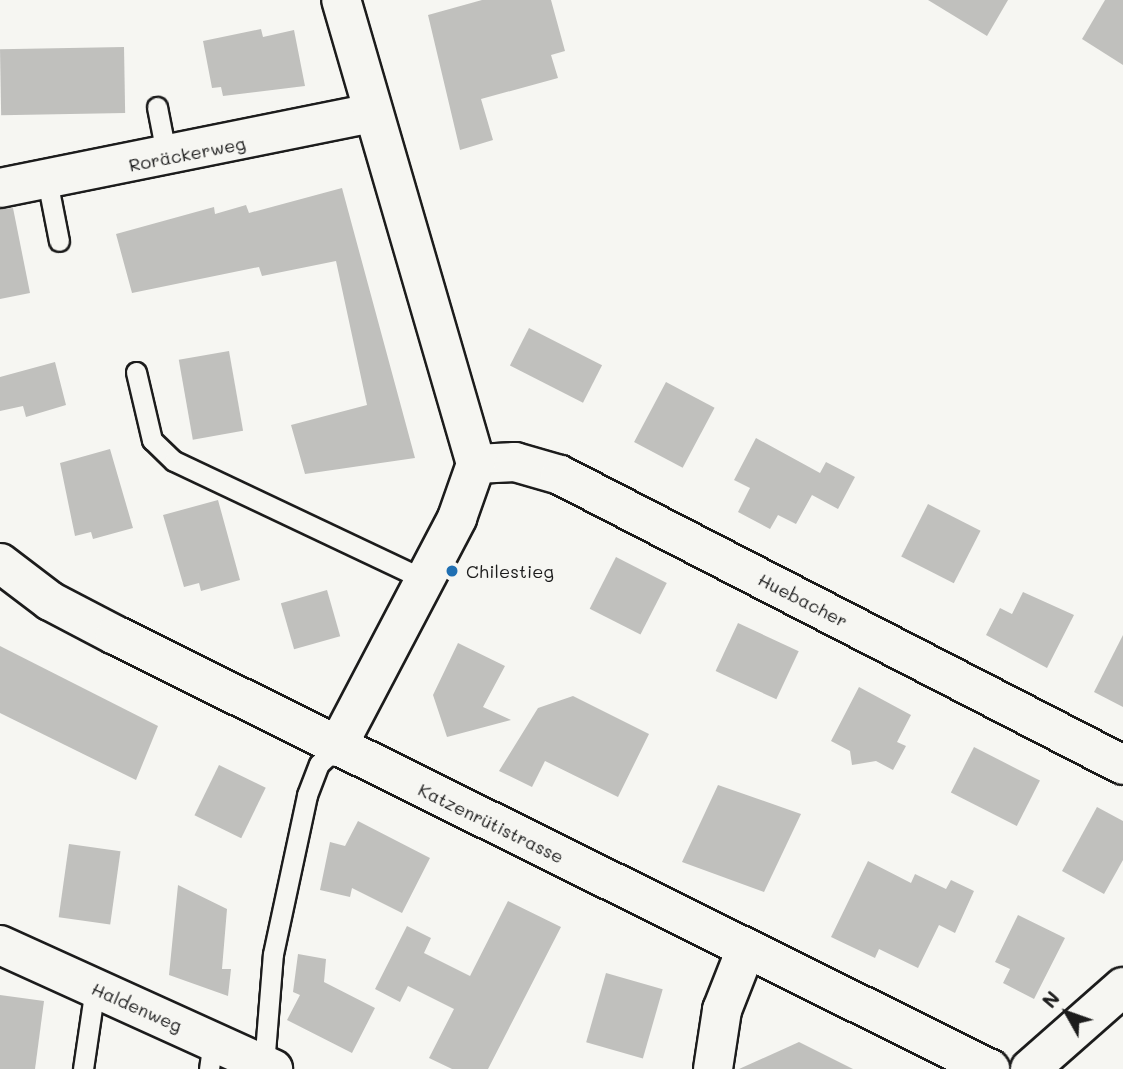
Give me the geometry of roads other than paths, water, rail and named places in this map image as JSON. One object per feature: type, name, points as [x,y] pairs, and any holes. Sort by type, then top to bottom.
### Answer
[{"type":"street","points":[[337,747],[426,580],[476,464],[341,0]]},
{"type":"street","name":"Roräckerweg","points":[[0,188],[167,158],[373,113]]},
{"type":"street","name":"Huebacher","points":[[476,464],[515,462],[560,475],[1123,765]]},
{"type":"street","name":"Katzenrütistrasse","points":[[0,564],[50,601],[337,747],[990,1069]]},
{"type":"street","name":"Haldenweg","points":[[0,945],[95,988],[211,1055],[269,1067]]},
{"type":"street","points":[[713,1069],[722,1010],[746,949]]},
{"type":"street","points":[[1030,1069],[1123,987]]},
{"type":"lane","points":[[157,107],[167,158]]},
{"type":"lane","points":[[47,180],[59,241]]},
{"type":"lane","points":[[136,372],[152,440],[174,461],[426,580]]},
{"type":"lane","points":[[269,1067],[273,954],[307,795],[319,764],[337,747]]},
{"type":"lane","points":[[83,1069],[95,988]]},
{"type":"place","name":"Chilestieg","points":[[452,571]]}]
